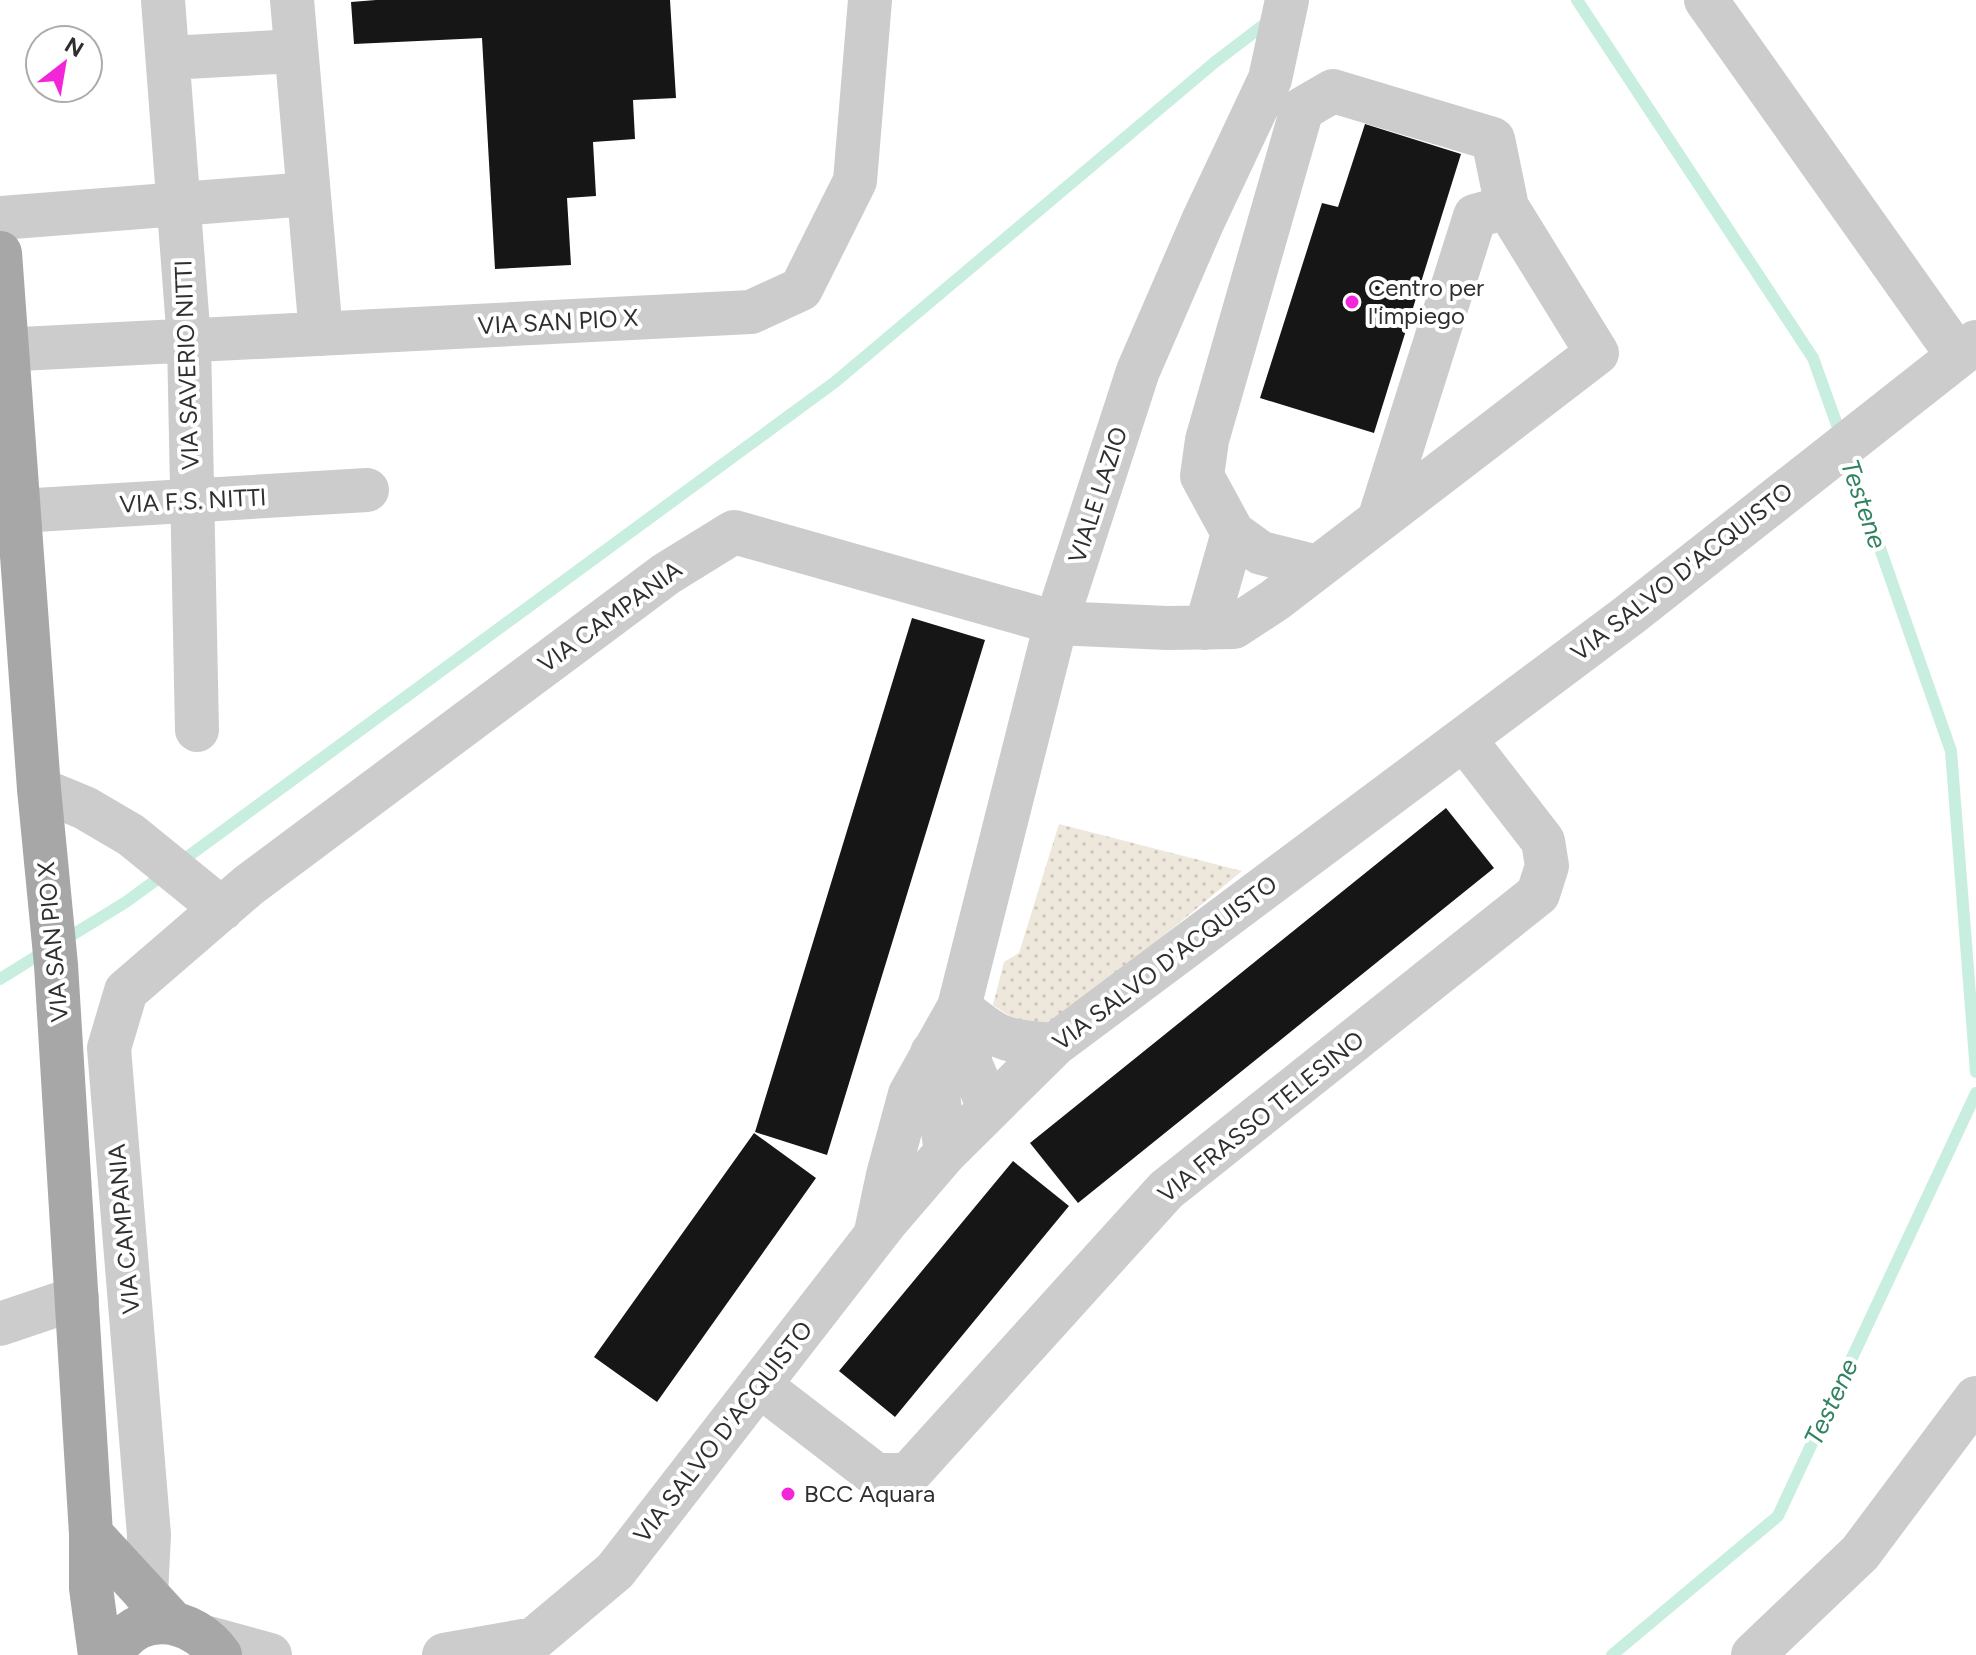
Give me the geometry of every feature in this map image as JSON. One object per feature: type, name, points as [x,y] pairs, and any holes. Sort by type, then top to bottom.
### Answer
[{"type":"main road","name":"VIA SAN PIO X","points":[[0,253],[4,350],[39,789],[55,946],[91,1534],[91,1588],[100,1655]]},
{"type":"main road","points":[[91,1534],[187,1628]]},
{"type":"main road","points":[[112,1655],[116,1646],[132,1632],[151,1623],[187,1628]]},
{"type":"street","name":"VIA SAVERIO NITTI","points":[[163,0],[189,341],[197,730]]},
{"type":"street","points":[[292,0],[321,334]]},
{"type":"street","name":"VIA SAN PIO X","points":[[4,350],[751,312],[801,289],[855,181],[870,0]]},
{"type":"street","name":"VIALE LAZIO","points":[[874,1238],[910,1094],[959,1007],[1056,623],[1138,371],[1203,221],[1270,79],[1287,0]]},
{"type":"street","points":[[1706,0],[1960,354]]},
{"type":"street","points":[[168,58],[296,51]]},
{"type":"street","points":[[1318,567],[1261,553],[1233,533],[1202,476],[1207,440],[1302,109],[1333,91],[1493,139],[1507,207],[1475,216],[1379,520]]},
{"type":"street","points":[[0,218],[308,194]]},
{"type":"street","name":"VIA CAMPANIA","points":[[187,1628],[149,1535],[109,1048],[126,991],[261,876],[666,574],[734,532],[1056,623],[1234,627],[1318,567],[1597,353],[1507,207]]},
{"type":"street","name":"VIA SALVO D'ACQUISTO","points":[[444,1655],[534,1639],[615,1571],[874,1238],[946,1152],[1054,1045],[1628,616],[1960,354]]},
{"type":"street","name":"VIA F.S. NITTI","points":[[19,511],[367,490]]},
{"type":"street","points":[[1206,628],[1233,533]]},
{"type":"street","name":"VIA FRASSO TELESINO","points":[[759,1385],[876,1475],[908,1475],[1166,1190],[1538,894],[1547,866],[1543,841],[1464,739]]},
{"type":"street","points":[[39,789],[85,808],[131,835],[222,909]]},
{"type":"street","points":[[959,1007],[990,1033],[1017,1043],[1054,1045]]},
{"type":"street","name":"VIALE LAZIO","points":[[959,1007],[971,1065],[989,1108]]},
{"type":"street","points":[[932,1053],[946,1152]]},
{"type":"street","points":[[0,1324],[77,1298]]},
{"type":"street","points":[[1753,1655],[1860,1553],[1976,1398]]},
{"type":"street","points":[[187,1628],[270,1655]]},
{"type":"shaded area","points":[[1059,824],[1242,871],[1052,1028],[1023,1025],[993,1005],[1004,962],[1019,953]]},
{"type":"building","points":[[670,0],[676,98],[633,100],[635,139],[593,142],[596,196],[567,198],[571,265],[495,269],[482,38],[354,44],[351,2]]},
{"type":"building","name":"Centro per l'impiego","points":[[1365,124],[1461,154],[1374,433],[1260,398],[1322,203],[1338,207]]},
{"type":"building","points":[[912,618],[985,640],[827,1155],[755,1132]]},
{"type":"building","points":[[1446,808],[1494,868],[1078,1203],[1030,1143]]},
{"type":"building","points":[[754,1133],[816,1178],[657,1402],[594,1357]]},
{"type":"building","points":[[1013,1161],[1069,1206],[895,1417],[839,1371]]},
{"type":"waterway","name":"Testene","points":[[1577,0],[1813,358],[1841,436]]},
{"type":"waterway","points":[[64,940],[126,902],[835,382],[1215,62],[1270,20]]},
{"type":"waterway","name":"Testene","points":[[1847,454],[1951,751],[1976,1072]]},
{"type":"waterway","points":[[0,979],[45,951]]},
{"type":"waterway","name":"Testene","points":[[1612,1655],[1778,1516],[1976,1093]]},
{"type":"place","name":"Centro per l'impiego","points":[[1352,302]]},
{"type":"place","name":"BCC Aquara","points":[[788,1494]]}]
